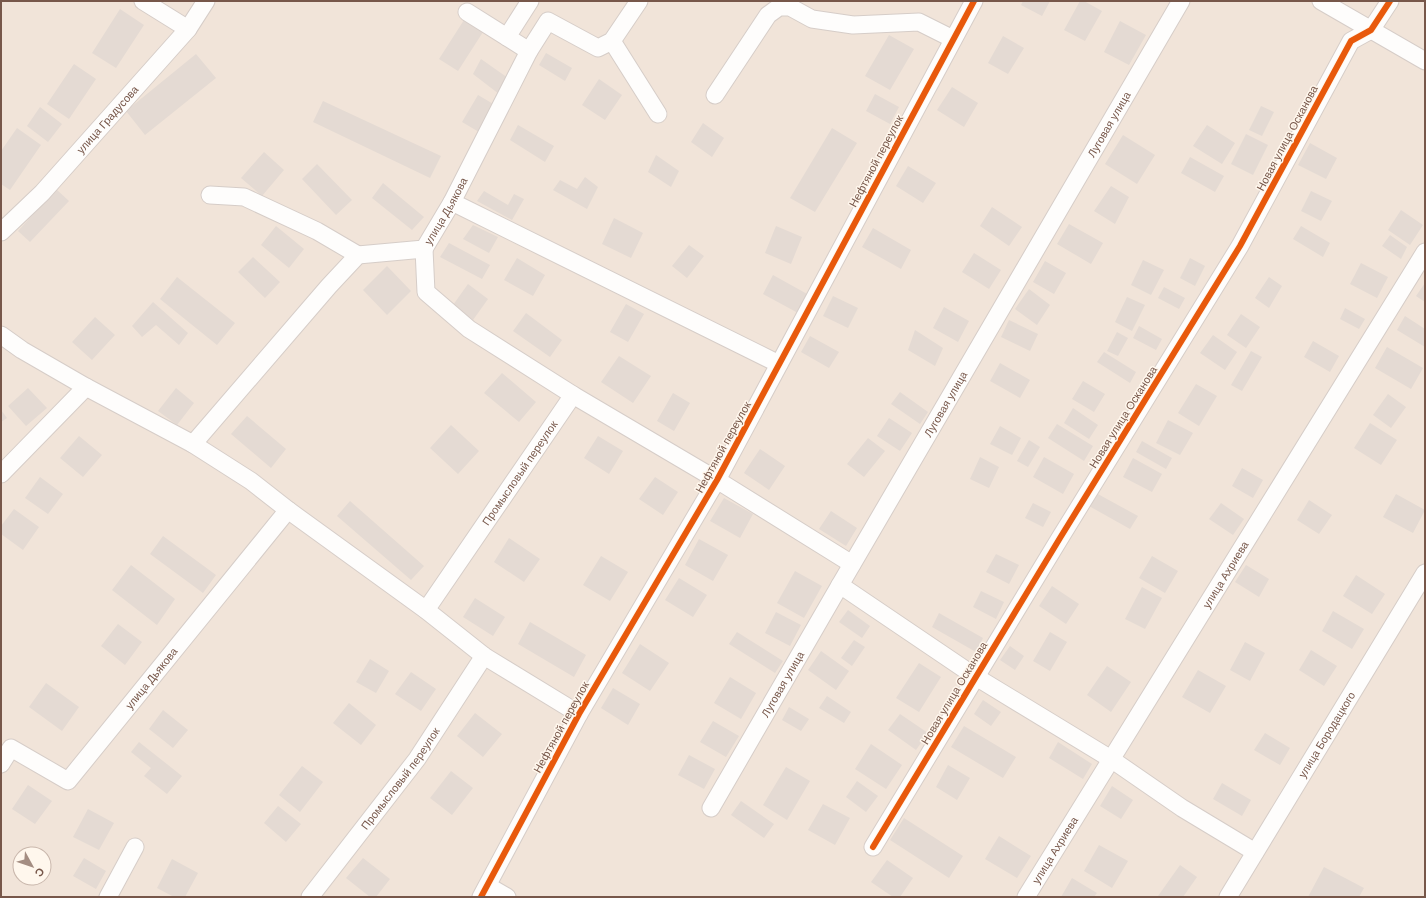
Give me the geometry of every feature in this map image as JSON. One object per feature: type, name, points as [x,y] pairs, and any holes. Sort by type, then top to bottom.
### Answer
[{"type":"street","points":[[143,1],[188,29]]},
{"type":"street","name":"улица Градусова","points":[[1,232],[42,193],[188,29],[206,1]]},
{"type":"street","points":[[507,38],[530,1]]},
{"type":"street","points":[[639,1],[612,41],[658,114]]},
{"type":"street","name":"Нефтяной переулок","points":[[484,891],[579,714],[717,480],[974,1]]},
{"type":"street","name":"Луговая улица","points":[[712,808],[852,564],[1181,1]]},
{"type":"street","points":[[1321,1],[1425,61]]},
{"type":"street","name":"Новая улица Осканова","points":[[873,846],[1240,246],[1351,41],[1371,30],[1390,1]]},
{"type":"street","points":[[715,95],[768,15],[779,7],[790,7],[812,19],[853,25],[918,22],[953,39]]},
{"type":"street","points":[[467,12],[529,51]]},
{"type":"street","name":"улица Дьякова","points":[[358,255],[424,249],[452,202],[529,51],[548,21],[598,48],[612,41]]},
{"type":"street","points":[[193,444],[329,286],[358,255],[317,230],[244,197],[210,195]]},
{"type":"street","points":[[452,202],[779,364]]},
{"type":"street","points":[[424,249],[426,292],[469,329],[573,395],[717,480],[852,564]]},
{"type":"street","name":"улица Ахриева","points":[[1026,897],[1425,252]]},
{"type":"street","points":[[2,336],[22,350],[86,387],[193,444],[251,481],[288,510],[426,610],[484,656],[579,714]]},
{"type":"street","points":[[1,474],[86,387]]},
{"type":"street","name":"Промысловый переулок","points":[[426,610],[573,395]]},
{"type":"street","name":"улица Дьякова","points":[[1,764],[11,748],[68,781],[288,510]]},
{"type":"street","name":"улица Бородацкого","points":[[1228,897],[1425,572]]},
{"type":"street","points":[[840,585],[976,676],[1111,759],[1182,808],[1255,852]]},
{"type":"street","name":"Промысловый переулок","points":[[310,897],[417,759],[484,656]]},
{"type":"street","points":[[108,897],[135,847]]},
{"type":"street","points":[[484,891],[507,897]]},
{"type":"shaded area","points":[[1,1],[1425,1],[1425,897],[1,897]]},
{"type":"building","points":[[1023,1],[1050,1],[1042,16],[1021,5]]},
{"type":"building","points":[[1080,1],[1084,1],[1102,11],[1085,41],[1064,30]]},
{"type":"building","points":[[120,9],[144,25],[116,68],[92,53]]},
{"type":"building","points":[[464,20],[483,32],[458,71],[439,59]]},
{"type":"building","points":[[1120,21],[1146,35],[1129,65],[1104,52]]},
{"type":"building","points":[[889,35],[914,49],[890,90],[865,76]]},
{"type":"building","points":[[1003,36],[1024,48],[1008,74],[988,63]]},
{"type":"building","points":[[546,53],[572,68],[565,81],[539,65]]},
{"type":"building","points":[[196,54],[216,78],[145,135],[126,111]]},
{"type":"building","points":[[481,59],[508,78],[499,94],[473,74]]},
{"type":"building","points":[[74,64],[96,79],[69,119],[47,104]]},
{"type":"building","points":[[599,79],[622,95],[605,120],[582,105]]},
{"type":"building","points":[[952,87],[978,103],[964,127],[937,110]]},
{"type":"building","points":[[875,94],[899,107],[890,124],[866,111]]},
{"type":"building","points":[[478,95],[495,105],[479,132],[462,122]]},
{"type":"building","points":[[323,101],[441,156],[430,178],[313,122]]},
{"type":"building","points":[[1261,106],[1274,112],[1262,136],[1249,130]]},
{"type":"building","points":[[40,107],[62,124],[48,142],[27,126]]},
{"type":"building","points":[[703,123],[724,138],[712,157],[691,142]]},
{"type":"building","points":[[518,125],[554,146],[545,162],[510,140]]},
{"type":"building","points":[[1207,125],[1235,143],[1222,164],[1193,146]]},
{"type":"building","points":[[17,128],[41,145],[10,190],[1,184],[1,151]]},
{"type":"building","points":[[832,128],[857,143],[815,212],[790,198]]},
{"type":"building","points":[[1246,134],[1268,145],[1253,175],[1231,164]]},
{"type":"building","points":[[1123,135],[1155,155],[1137,184],[1105,164]]},
{"type":"building","points":[[1310,143],[1337,158],[1326,179],[1298,165]]},
{"type":"building","points":[[264,152],[284,170],[262,196],[241,178]]},
{"type":"building","points":[[656,155],[679,171],[671,187],[648,172]]},
{"type":"building","points":[[1190,157],[1224,176],[1215,192],[1181,173]]},
{"type":"building","points":[[317,164],[352,200],[336,215],[302,179]]},
{"type":"building","points":[[908,166],[936,183],[923,203],[896,186]]},
{"type":"building","points":[[585,177],[598,187],[587,209],[553,190],[560,180],[577,189]]},
{"type":"building","points":[[383,183],[424,217],[412,230],[372,198]]},
{"type":"building","points":[[1111,186],[1129,197],[1115,224],[1094,211]]},
{"type":"building","points":[[56,189],[69,201],[30,242],[18,231]]},
{"type":"building","points":[[484,191],[508,205],[514,194],[524,199],[512,220],[477,201]]},
{"type":"building","points":[[1311,191],[1332,201],[1321,221],[1301,211]]},
{"type":"building","points":[[992,207],[1022,227],[1009,246],[980,226]]},
{"type":"building","points":[[1401,210],[1423,225],[1410,245],[1388,230]]},
{"type":"building","points":[[614,218],[643,233],[631,258],[602,244]]},
{"type":"building","points":[[1069,224],[1103,243],[1091,264],[1057,244]]},
{"type":"building","points":[[473,225],[498,237],[489,253],[463,239]]},
{"type":"building","points":[[276,226],[304,249],[289,268],[261,245]]},
{"type":"building","points":[[776,226],[802,237],[791,264],[765,253]]},
{"type":"building","points":[[1301,226],[1330,243],[1323,257],[1293,239]]},
{"type":"building","points":[[873,228],[911,250],[901,269],[862,247]]},
{"type":"building","points":[[1390,235],[1407,247],[1401,259],[1382,246]]},
{"type":"building","points":[[449,243],[490,265],[482,279],[440,257]]},
{"type":"building","points":[[689,245],[704,256],[687,278],[672,266]]},
{"type":"building","points":[[974,253],[1001,270],[989,289],[962,272]]},
{"type":"building","points":[[253,257],[280,282],[265,298],[238,272]]},
{"type":"building","points":[[517,258],[545,275],[533,296],[504,280]]},
{"type":"building","points":[[1190,258],[1205,266],[1195,286],[1180,278]]},
{"type":"building","points":[[1143,260],[1164,270],[1151,295],[1131,285]]},
{"type":"building","points":[[1045,261],[1066,273],[1054,294],[1033,282]]},
{"type":"building","points":[[1361,263],[1388,277],[1377,298],[1350,284]]},
{"type":"building","points":[[387,266],[411,291],[387,315],[363,290]]},
{"type":"building","points":[[773,275],[809,295],[798,313],[763,294]]},
{"type":"building","points":[[177,277],[235,323],[217,345],[160,299]]},
{"type":"building","points":[[1269,277],[1282,286],[1269,308],[1255,298]]},
{"type":"building","points":[[1425,283],[1425,302],[1416,296]]},
{"type":"building","points":[[468,284],[488,299],[473,320],[453,305]]},
{"type":"building","points":[[1164,287],[1185,298],[1179,309],[1158,298]]},
{"type":"building","points":[[1029,289],[1050,305],[1037,325],[1015,309]]},
{"type":"building","points":[[833,296],[858,308],[848,328],[823,316]]},
{"type":"building","points":[[1127,297],[1145,305],[1132,331],[1115,322]]},
{"type":"building","points":[[153,302],[188,333],[179,345],[156,325],[142,337],[132,326]]},
{"type":"building","points":[[626,304],[644,314],[628,342],[610,332]]},
{"type":"building","points":[[944,307],[969,321],[958,342],[933,328]]},
{"type":"building","points":[[1345,308],[1365,319],[1359,329],[1340,319]]},
{"type":"building","points":[[526,313],[562,340],[550,357],[513,331]]},
{"type":"building","points":[[1241,314],[1260,327],[1246,348],[1227,335]]},
{"type":"building","points":[[1405,316],[1425,329],[1425,347],[1397,330]]},
{"type":"building","points":[[95,317],[115,335],[92,360],[72,342]]},
{"type":"building","points":[[1009,320],[1038,334],[1030,351],[1001,337]]},
{"type":"building","points":[[1139,326],[1162,339],[1156,350],[1133,338]]},
{"type":"building","points":[[915,330],[943,348],[935,366],[908,350]]},
{"type":"building","points":[[1117,332],[1128,338],[1118,356],[1107,351]]},
{"type":"building","points":[[1213,335],[1237,352],[1225,370],[1200,353]]},
{"type":"building","points":[[810,336],[839,352],[829,368],[801,352]]},
{"type":"building","points":[[1313,341],[1339,356],[1330,372],[1304,357]]},
{"type":"building","points":[[1387,347],[1423,368],[1411,389],[1375,368]]},
{"type":"building","points":[[1251,351],[1262,357],[1242,391],[1231,385]]},
{"type":"building","points":[[1104,352],[1136,372],[1130,383],[1097,362]]},
{"type":"building","points":[[619,356],[651,376],[633,403],[601,382]]},
{"type":"building","points":[[1000,363],[1030,380],[1020,398],[990,381]]},
{"type":"building","points":[[502,373],[536,402],[519,422],[484,393]]},
{"type":"building","points":[[1083,381],[1105,394],[1094,412],[1072,399]]},
{"type":"building","points":[[1196,384],[1217,396],[1199,426],[1178,413]]},
{"type":"building","points":[[28,388],[47,408],[26,426],[8,406]]},
{"type":"building","points":[[176,388],[194,403],[177,425],[158,411]]},
{"type":"building","points":[[900,392],[928,412],[920,424],[891,404]]},
{"type":"building","points":[[673,393],[690,403],[674,431],[657,421]]},
{"type":"building","points":[[1388,394],[1406,407],[1391,428],[1373,415]]},
{"type":"building","points":[[1073,408],[1098,425],[1089,439],[1064,423]]},
{"type":"building","points":[[1,410],[7,418],[1,422]]},
{"type":"building","points":[[247,416],[286,449],[271,468],[231,434]]},
{"type":"building","points":[[889,418],[912,433],[900,451],[877,436]]},
{"type":"building","points":[[1168,420],[1193,433],[1180,455],[1156,443]]},
{"type":"building","points":[[1370,423],[1397,440],[1381,465],[1354,448]]},
{"type":"building","points":[[1057,424],[1093,446],[1084,461],[1048,438]]},
{"type":"building","points":[[451,425],[479,451],[458,474],[430,448]]},
{"type":"building","points":[[1000,426],[1021,438],[1012,455],[990,444]]},
{"type":"building","points":[[79,436],[102,455],[83,477],[60,458]]},
{"type":"building","points":[[598,436],[623,451],[609,474],[584,458]]},
{"type":"building","points":[[868,438],[885,451],[864,477],[847,464]]},
{"type":"building","points":[[1029,440],[1040,447],[1028,467],[1017,461]]},
{"type":"building","points":[[1142,441],[1172,458],[1166,469],[1136,452]]},
{"type":"building","points":[[760,449],[785,466],[769,490],[744,473]]},
{"type":"building","points":[[980,457],[999,467],[989,488],[970,479]]},
{"type":"building","points":[[1044,457],[1074,474],[1063,494],[1033,477]]},
{"type":"building","points":[[1133,458],[1162,474],[1152,492],[1123,477]]},
{"type":"building","points":[[1242,468],[1263,480],[1253,498],[1232,486]]},
{"type":"building","points":[[40,477],[63,494],[48,514],[25,498]]},
{"type":"building","points":[[655,477],[678,492],[663,515],[639,499]]},
{"type":"building","points":[[1096,493],[1138,516],[1130,529],[1089,506]]},
{"type":"building","points":[[1396,494],[1425,510],[1413,533],[1383,517]]},
{"type":"building","points":[[724,498],[753,514],[740,538],[710,521]]},
{"type":"building","points":[[1309,500],[1332,515],[1319,534],[1297,520]]},
{"type":"building","points":[[350,501],[424,566],[411,580],[337,516]]},
{"type":"building","points":[[1033,503],[1051,512],[1043,527],[1025,518]]},
{"type":"building","points":[[1221,503],[1244,519],[1233,535],[1209,519]]},
{"type":"building","points":[[14,509],[39,527],[23,550],[1,534],[1,526]]},
{"type":"building","points":[[831,511],[857,528],[846,546],[819,529]]},
{"type":"building","points":[[163,536],[216,575],[203,593],[150,554]]},
{"type":"building","points":[[509,538],[540,559],[524,582],[494,562]]},
{"type":"building","points":[[699,539],[728,555],[713,581],[685,565]]},
{"type":"building","points":[[996,554],[1019,565],[1009,584],[986,572]]},
{"type":"building","points":[[601,556],[628,572],[610,601],[583,585]]},
{"type":"building","points":[[1152,556],[1178,571],[1165,593],[1139,578]]},
{"type":"building","points":[[131,565],[175,599],[157,625],[112,590]]},
{"type":"building","points":[[1246,565],[1269,579],[1259,597],[1235,582]]},
{"type":"building","points":[[795,571],[822,586],[804,618],[777,603]]},
{"type":"building","points":[[1356,575],[1385,594],[1372,614],[1343,596]]},
{"type":"building","points":[[679,578],[707,595],[693,617],[665,600]]},
{"type":"building","points":[[1052,586],[1079,604],[1066,624],[1039,606]]},
{"type":"building","points":[[1142,587],[1162,598],[1145,629],[1125,619]]},
{"type":"building","points":[[981,591],[1004,602],[996,619],[973,607]]},
{"type":"building","points":[[475,598],[505,617],[493,636],[463,617]]},
{"type":"building","points":[[848,610],[870,626],[862,638],[839,622]]},
{"type":"building","points":[[1333,611],[1364,629],[1352,649],[1322,631]]},
{"type":"building","points":[[776,612],[801,625],[790,646],[765,633]]},
{"type":"building","points":[[939,613],[983,638],[976,652],[932,627]]},
{"type":"building","points":[[530,622],[586,655],[574,677],[518,644]]},
{"type":"building","points":[[118,624],[142,642],[125,665],[101,646]]},
{"type":"building","points":[[737,632],[783,661],[775,673],[729,644]]},
{"type":"building","points":[[1050,632],[1067,642],[1050,671],[1033,661]]},
{"type":"building","points":[[854,640],[865,647],[852,666],[841,658]]},
{"type":"building","points":[[1245,642],[1265,653],[1250,681],[1230,670]]},
{"type":"building","points":[[640,644],[669,663],[650,691],[622,673]]},
{"type":"building","points":[[1010,646],[1024,656],[1015,670],[1000,660]]},
{"type":"building","points":[[1311,650],[1337,666],[1324,686],[1299,670]]},
{"type":"building","points":[[821,651],[849,671],[836,690],[808,670]]},
{"type":"building","points":[[370,659],[389,671],[376,693],[356,682]]},
{"type":"building","points":[[919,663],[941,677],[919,712],[896,698]]},
{"type":"building","points":[[1107,666],[1131,682],[1111,712],[1087,695]]},
{"type":"building","points":[[1198,670],[1226,686],[1210,713],[1182,697]]},
{"type":"building","points":[[411,672],[436,689],[421,711],[395,694]]},
{"type":"building","points":[[730,677],[756,693],[741,719],[714,703]]},
{"type":"building","points":[[46,683],[79,707],[62,731],[29,707]]},
{"type":"building","points":[[613,688],[640,704],[628,725],[601,708]]},
{"type":"building","points":[[827,696],[851,712],[844,723],[819,708]]},
{"type":"building","points":[[983,700],[1001,712],[991,726],[974,714]]},
{"type":"building","points":[[349,703],[376,725],[361,745],[333,723]]},
{"type":"building","points":[[789,707],[809,719],[801,731],[782,720]]},
{"type":"building","points":[[163,710],[188,730],[173,748],[149,729]]},
{"type":"building","points":[[475,713],[502,734],[483,757],[457,736]]},
{"type":"building","points":[[900,714],[928,733],[916,750],[888,730]]},
{"type":"building","points":[[713,721],[739,736],[726,757],[700,742]]},
{"type":"building","points":[[964,726],[1016,757],[1003,778],[951,747]]},
{"type":"building","points":[[1265,733],[1290,748],[1280,765],[1254,750]]},
{"type":"building","points":[[139,742],[182,776],[167,794],[144,776],[151,768],[131,752]]},
{"type":"building","points":[[1058,742],[1092,764],[1083,779],[1049,758]]},
{"type":"building","points":[[871,744],[902,765],[886,789],[855,769]]},
{"type":"building","points":[[689,755],[715,769],[704,789],[678,775]]},
{"type":"building","points":[[948,765],[970,778],[957,800],[936,787]]},
{"type":"building","points":[[302,766],[323,782],[300,812],[279,795]]},
{"type":"building","points":[[786,767],[810,781],[787,820],[763,805]]},
{"type":"building","points":[[451,771],[473,788],[452,815],[430,798]]},
{"type":"building","points":[[857,781],[878,796],[866,812],[846,797]]},
{"type":"building","points":[[1222,783],[1251,800],[1242,816],[1213,799]]},
{"type":"building","points":[[28,785],[52,801],[35,824],[12,809]]},
{"type":"building","points":[[1112,786],[1133,800],[1121,819],[1100,806]]},
{"type":"building","points":[[741,801],[774,824],[764,838],[731,815]]},
{"type":"building","points":[[823,804],[850,818],[835,845],[808,830]]},
{"type":"building","points":[[278,806],[301,824],[286,842],[264,823]]},
{"type":"building","points":[[88,809],[114,823],[99,850],[73,837]]},
{"type":"building","points":[[904,818],[963,856],[949,878],[890,840]]},
{"type":"building","points":[[999,836],[1031,856],[1017,878],[985,859]]},
{"type":"building","points":[[1099,845],[1128,861],[1112,888],[1084,871]]},
{"type":"building","points":[[84,858],[106,871],[96,889],[73,876]]},
{"type":"building","points":[[363,858],[390,879],[376,897],[370,897],[346,878]]},
{"type":"building","points":[[172,859],[198,873],[185,897],[174,897],[157,888]]},
{"type":"building","points":[[887,860],[913,878],[900,897],[893,897],[871,882]]},
{"type":"building","points":[[1180,865],[1197,877],[1183,897],[1158,896]]},
{"type":"building","points":[[1324,867],[1364,888],[1359,897],[1308,897]]},
{"type":"building","points":[[1072,878],[1097,893],[1094,897],[1061,897]]},
{"type":"cycle path","points":[[481,897],[579,714],[717,480],[974,1]]},
{"type":"cycle path","points":[[873,847],[1060,538],[1240,246],[1351,41],[1371,30],[1390,1]]}]
